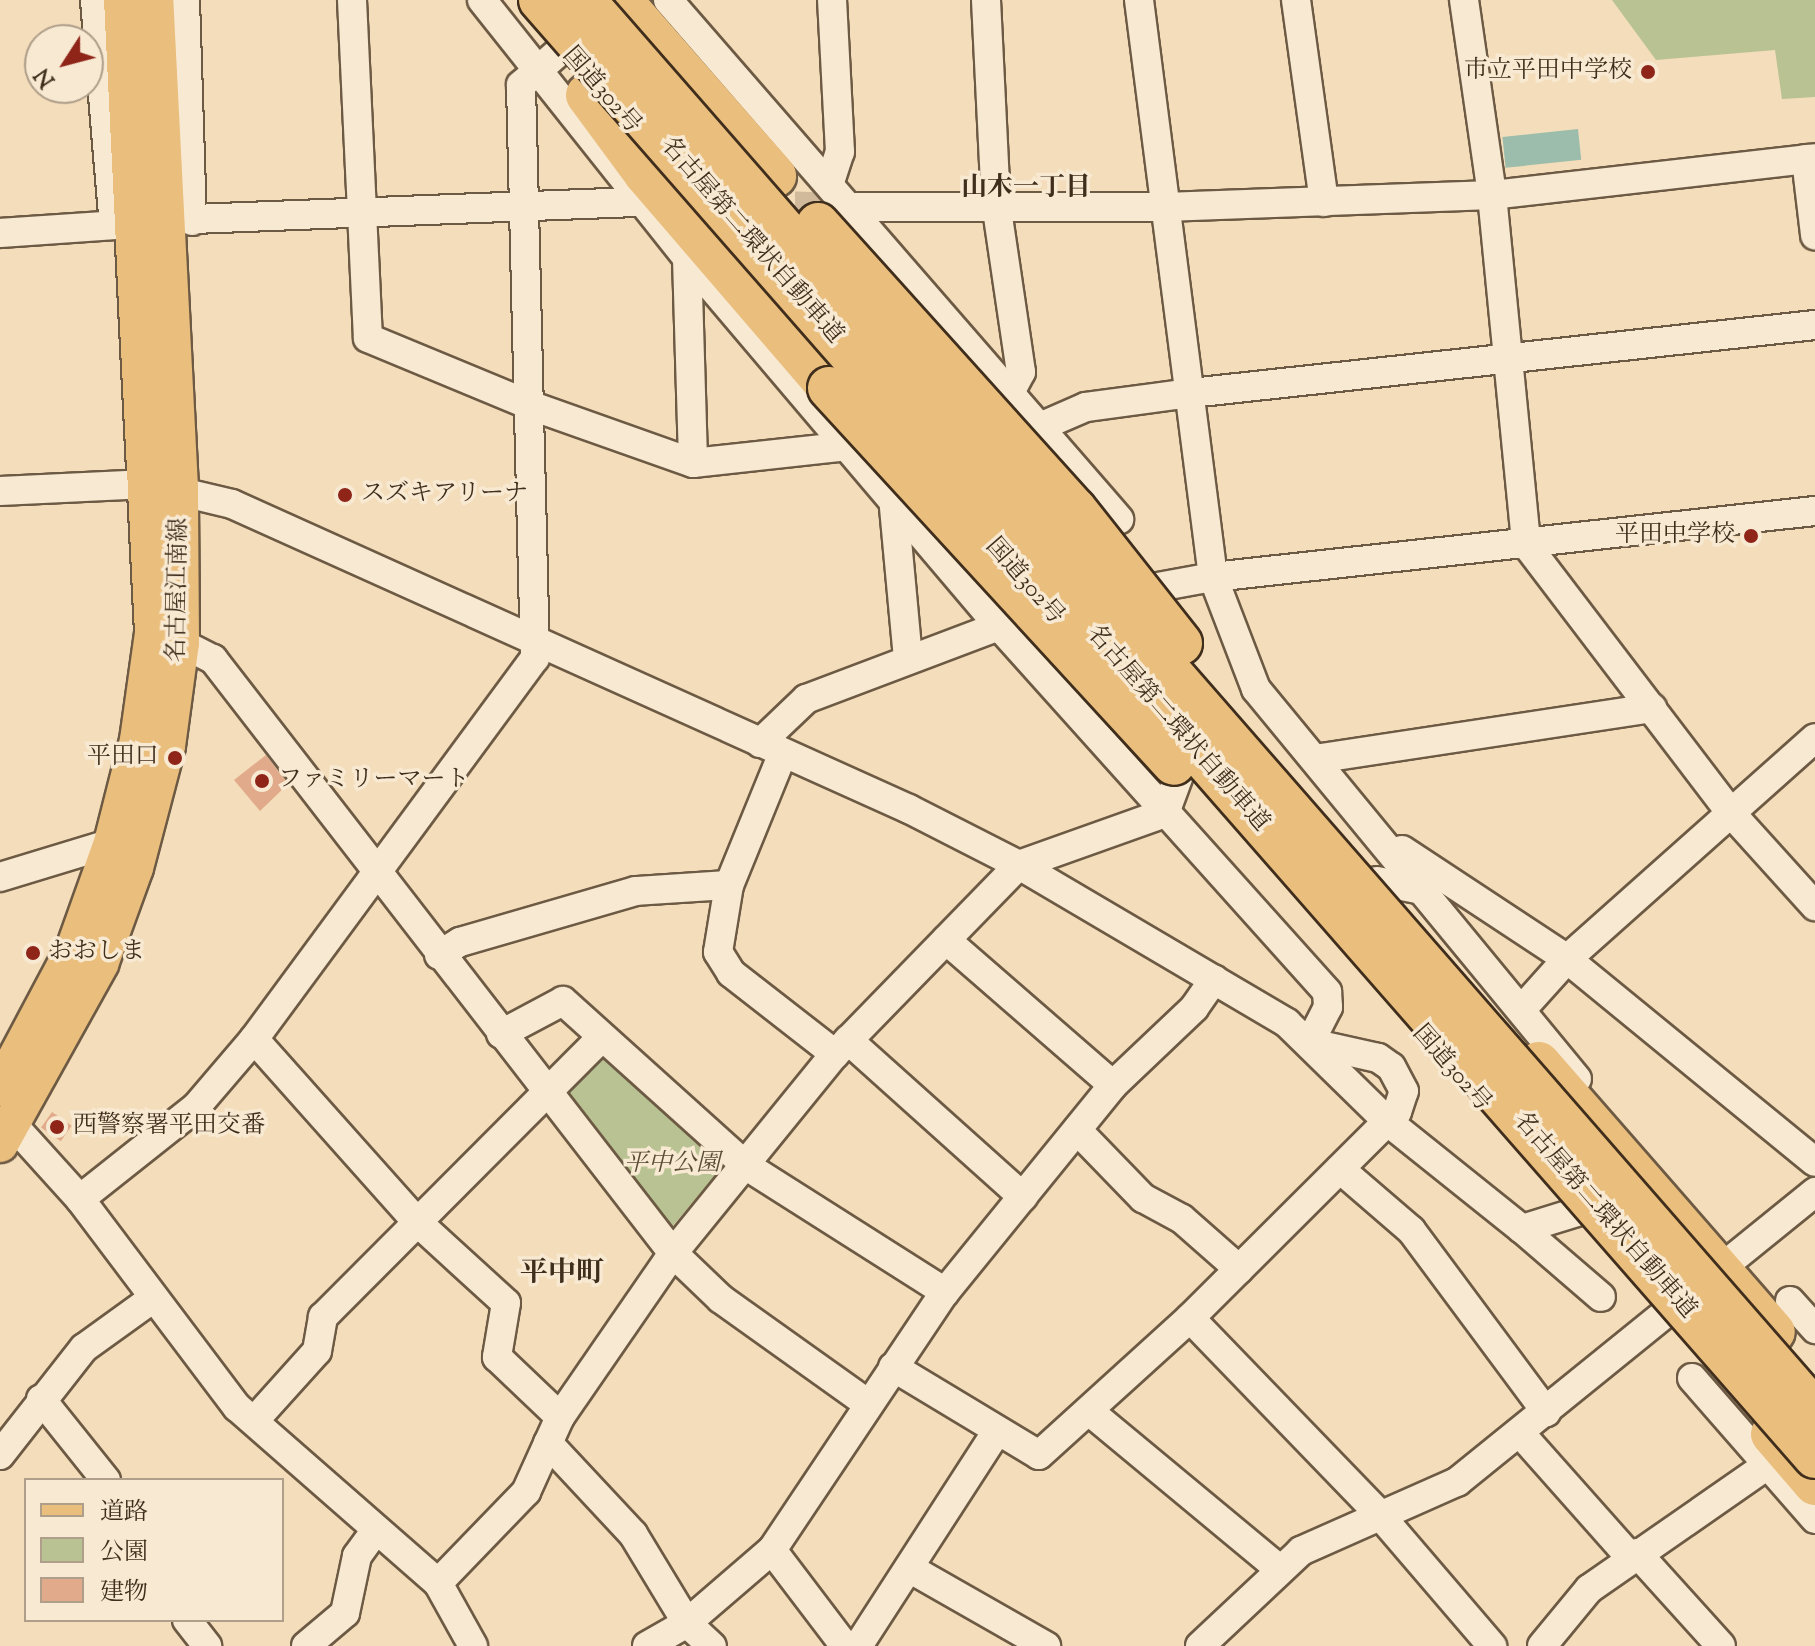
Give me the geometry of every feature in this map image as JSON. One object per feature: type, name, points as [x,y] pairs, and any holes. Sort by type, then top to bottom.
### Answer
[{"type":"highway","points":[[522,0],[592,90],[646,175],[829,388],[1123,713],[1408,993]]},
{"type":"highway","name":"名古屋第二環状自動車道","points":[[540,0],[1815,1457]]},
{"type":"highway","name":"名古屋第二環状自動車道","points":[[584,0],[1815,1411]]},
{"type":"highway","points":[[604,0],[654,26],[1122,594],[1384,863],[1614,1148],[1815,1381]]},
{"type":"highway","points":[[621,0],[654,26],[790,165],[1075,509],[1495,1042]]},
{"type":"highway","name":"国道302号","points":[[592,90],[1665,1313],[1768,1447],[1815,1484]]},
{"type":"main road","name":"名古屋江南線","points":[[122,0],[153,222]]},
{"type":"main road","name":"名古屋江南線","points":[[7,1135],[100,964],[135,868],[167,746],[181,643],[164,486],[153,222],[155,0]]},
{"type":"main road","name":"名古屋江南線","points":[[0,1088],[74,949],[112,843],[138,740],[153,633],[164,486]]},
{"type":"street","points":[[95,0],[153,222]]},
{"type":"street","points":[[153,222],[185,0]]},
{"type":"street","points":[[352,0],[368,338],[532,406],[693,463],[850,446]]},
{"type":"street","points":[[482,0],[648,201],[687,258],[913,520],[998,625],[1327,992],[1328,1007],[1310,1042]]},
{"type":"street","points":[[80,1199],[196,1107],[254,1039],[378,875],[535,658],[538,645],[532,406],[522,210],[521,85],[621,0]]},
{"type":"street","points":[[832,0],[840,198]]},
{"type":"street","points":[[986,0],[996,203],[1021,372],[1011,391]]},
{"type":"street","points":[[1139,0],[1213,577],[1256,689],[1315,759],[1384,863],[1427,891],[1523,1008],[1607,1117],[1614,1148]]},
{"type":"street","points":[[1296,0],[1324,202]]},
{"type":"street","points":[[1464,0],[1492,195],[1526,544],[1730,812],[1815,906]]},
{"type":"street","points":[[790,165],[822,151],[839,137]]},
{"type":"street","points":[[840,198],[1165,207],[1324,202],[1492,195],[1811,158],[1815,235]]},
{"type":"street","points":[[790,165],[840,198],[1042,426],[1119,519]]},
{"type":"street","points":[[0,233],[153,222],[522,210],[648,201]]},
{"type":"street","points":[[687,258],[693,463]]},
{"type":"street","points":[[1042,426],[1086,407],[1191,393],[1815,325]]},
{"type":"street","points":[[0,491],[164,486],[232,504],[771,748],[1019,865],[1214,979],[1310,1042],[1387,1121],[1601,1297]]},
{"type":"street","points":[[893,497],[908,659]]},
{"type":"street","points":[[1023,1197],[842,1047],[731,973],[718,952],[729,885],[771,748],[806,699],[998,625],[1048,609],[1213,577],[1815,511]]},
{"type":"street","points":[[913,520],[997,551]]},
{"type":"street","points":[[181,643],[213,659],[544,1091],[673,1253],[721,1299],[868,1404]]},
{"type":"street","points":[[1315,759],[1652,708]]},
{"type":"street","points":[[1523,1008],[1567,959],[1815,738]]},
{"type":"street","points":[[438,1583],[526,1492],[560,1417],[673,1253],[842,1047],[1019,865],[1165,813],[1184,762]]},
{"type":"street","points":[[0,877],[112,843]]},
{"type":"street","points":[[1384,863],[1412,854],[1567,959],[1815,1162]]},
{"type":"street","points":[[439,955],[460,942],[636,891],[729,885]]},
{"type":"street","points":[[946,940],[1113,1085]]},
{"type":"street","points":[[647,1646],[687,1623],[772,1550],[945,1292],[1113,1085],[1194,1008],[1214,979]]},
{"type":"street","points":[[501,1034],[563,1001],[745,1165],[945,1292]]},
{"type":"street","points":[[254,1421],[317,1351],[323,1317],[415,1220],[602,1037]]},
{"type":"street","points":[[254,1039],[415,1220],[506,1303],[497,1357],[560,1417]]},
{"type":"street","points":[[893,1367],[995,1434],[1039,1455],[1190,1318],[1387,1121],[1404,1091],[1391,1067],[1378,1058],[1310,1042]]},
{"type":"street","points":[[1077,1130],[1143,1198],[1182,1219],[1239,1269]]},
{"type":"street","points":[[7,1135],[80,1199],[152,1299],[254,1421],[438,1583],[473,1646]]},
{"type":"street","points":[[1340,1169],[1411,1230],[1546,1412]]},
{"type":"street","points":[[1205,1644],[1279,1569],[1379,1514],[1457,1482],[1815,1192]]},
{"type":"street","points":[[1522,1229],[1577,1212]]},
{"type":"street","points":[[0,1455],[84,1348],[152,1299]]},
{"type":"street","points":[[1790,1301],[1815,1329]]},
{"type":"street","points":[[1190,1318],[1379,1514],[1492,1646]]},
{"type":"street","points":[[1692,1378],[1768,1447],[1815,1519]]},
{"type":"street","points":[[41,1399],[104,1478]]},
{"type":"street","points":[[1089,1411],[1279,1569]]},
{"type":"street","points":[[1520,1433],[1721,1646]]},
{"type":"street","points":[[858,1646],[995,1434]]},
{"type":"street","points":[[548,1443],[633,1534],[687,1623],[712,1646]]},
{"type":"street","points":[[1542,1646],[1589,1589],[1768,1447]]},
{"type":"street","points":[[306,1646],[345,1613],[357,1556],[376,1530]]},
{"type":"street","points":[[772,1550],[845,1646]]},
{"type":"street","points":[[909,1568],[1046,1646]]},
{"type":"street","points":[[189,1622],[207,1646]]},
{"type":"green space","points":[[1612,0],[1815,0],[1815,97],[1782,99],[1775,50],[1656,60]]},
{"type":"green space","name":"平中公園","points":[[602,1049],[727,1161],[671,1228],[564,1089]]},
{"type":"shaded area","points":[[1578,129],[1581,160],[1506,168],[1502,137]]},
{"type":"building","name":"ファミリーマート","points":[[266,755],[288,784],[260,811],[234,780]]},
{"type":"building","name":"西警察署平田交番","points":[[52,1112],[72,1126],[61,1141],[41,1128]]},
{"type":"tunnel","points":[[753,204],[838,207]]},
{"type":"place","name":"市立平田中学校","points":[[1648,72]]},
{"type":"place","name":"スズキアリーナ","points":[[345,495]]},
{"type":"place","name":"平田中学校","points":[[1751,536]]},
{"type":"place","name":"平田口","points":[[175,758]]},
{"type":"place","name":"ファミリーマート","points":[[262,781]]},
{"type":"place","name":"おおしま","points":[[33,953]]},
{"type":"place","name":"西警察署平田交番","points":[[57,1127]]},
{"type":"district","name":"山木一丁目","points":[[1026,189]]},
{"type":"district","name":"平中町","points":[[562,1274]]}]
